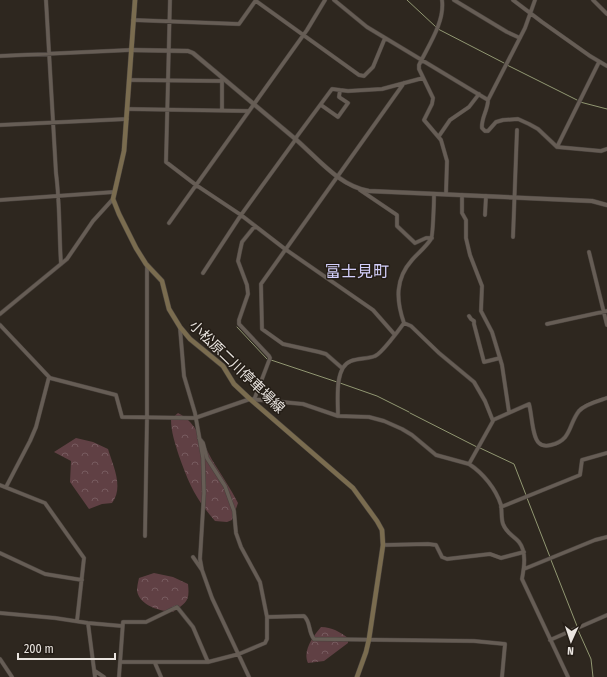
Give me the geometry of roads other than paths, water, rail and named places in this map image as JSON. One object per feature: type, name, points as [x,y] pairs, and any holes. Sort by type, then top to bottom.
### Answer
[{"type":"main road","points":[[113,200],[124,151],[128,109],[130,50],[135,0]]},
{"type":"main road","name":"小松原二川停車場線","points":[[113,200],[136,248],[146,264],[162,281],[169,310],[180,327],[190,339],[223,366],[234,384],[353,488],[378,521],[382,530],[384,545],[369,639],[357,677]]},
{"type":"street","points":[[46,0],[56,173],[59,196],[58,216],[61,264]]},
{"type":"street","points":[[170,0],[168,109],[165,161],[196,185],[241,215],[285,249],[373,310],[395,335]]},
{"type":"street","points":[[169,223],[315,18],[325,0]]},
{"type":"street","points":[[334,0],[367,27],[488,100]]},
{"type":"street","points":[[442,0],[443,6],[437,28],[419,69],[433,98],[432,104],[424,120],[439,136],[447,161],[446,194]]},
{"type":"street","points":[[454,0],[507,32],[520,38]]},
{"type":"street","points":[[513,0],[530,14],[607,66]]},
{"type":"street","points":[[535,0],[520,38],[488,100],[481,126],[483,130],[488,131],[496,122],[518,119],[538,129],[557,147],[601,151],[607,149]]},
{"type":"street","points":[[593,0],[607,14]]},
{"type":"street","points":[[133,20],[239,24],[256,1],[354,73],[364,76],[373,67],[385,38]]},
{"type":"street","points":[[603,10],[607,6]]},
{"type":"street","points":[[0,56],[130,50],[169,50],[188,51],[193,53],[349,185],[360,190],[397,215],[397,226],[415,243],[417,244],[426,238],[432,238]]},
{"type":"street","points":[[557,147],[599,62]]},
{"type":"street","points":[[203,273],[241,215],[332,89],[382,89],[423,78]]},
{"type":"street","points":[[129,80],[222,79]]},
{"type":"street","points":[[222,79],[222,110]]},
{"type":"street","points":[[342,368],[326,354],[283,344],[262,329],[261,284],[404,83]]},
{"type":"street","points":[[321,105],[338,117],[348,103],[340,97],[340,90]]},
{"type":"street","points":[[439,136],[450,120],[469,107],[478,94]]},
{"type":"street","points":[[128,109],[248,111]]},
{"type":"street","points":[[0,125],[127,118]]},
{"type":"street","points":[[513,236],[517,130]]},
{"type":"street","points":[[360,190],[592,201],[607,205]]},
{"type":"street","points":[[0,200],[114,192]]},
{"type":"street","points":[[404,323],[398,300],[402,275],[410,262],[432,238],[434,194]]},
{"type":"street","points":[[462,195],[462,213],[466,220],[466,238],[470,255],[482,286],[481,311],[492,332],[500,358],[509,412]]},
{"type":"street","points":[[485,215],[486,196]]},
{"type":"street","points":[[0,314],[67,259],[93,221],[113,200]]},
{"type":"street","points":[[252,400],[270,358],[239,324],[248,294],[247,285],[238,261],[242,242],[255,226]]},
{"type":"street","points":[[589,252],[606,311],[607,325]]},
{"type":"street","points":[[145,536],[148,267],[146,264]]},
{"type":"street","points":[[546,324],[606,311]]},
{"type":"street","points":[[469,316],[471,320],[474,321],[478,346],[484,362],[500,358]]},
{"type":"street","points":[[338,416],[339,380],[342,368],[351,361],[377,356],[404,323]]},
{"type":"street","points":[[404,323],[411,326],[441,355],[471,379],[485,401],[493,420]]},
{"type":"street","points":[[0,325],[48,377],[116,395],[122,418],[196,418],[252,400],[303,404],[338,416],[370,418],[392,424],[412,435],[436,454],[469,464],[474,467],[492,487],[497,495],[501,507],[503,523],[508,534],[519,542],[524,552],[524,569],[522,579],[568,677]]},
{"type":"street","points":[[180,327],[184,376],[196,418],[203,458],[204,493],[200,559],[202,570],[212,598],[249,677]]},
{"type":"street","points":[[6,487],[36,427],[48,377]]},
{"type":"street","points":[[469,464],[493,420],[509,412],[529,404],[535,435],[538,443],[543,446],[561,442],[567,436],[579,411],[607,398]]},
{"type":"street","points":[[120,662],[208,662],[239,654],[265,643],[267,639],[266,617],[260,582],[244,553],[236,533],[231,502],[220,476],[207,458],[203,443],[199,438]]},
{"type":"street","points":[[501,507],[580,475],[582,460],[607,453]]},
{"type":"street","points":[[0,485],[45,503],[84,558],[77,621]]},
{"type":"street","points":[[524,569],[595,540],[607,537]]},
{"type":"street","points":[[384,545],[436,545],[442,557],[447,559],[490,554],[501,558],[524,552]]},
{"type":"street","points":[[0,553],[45,574],[82,580]]},
{"type":"street","points":[[193,558],[202,570]]},
{"type":"street","points":[[119,677],[123,622],[146,622],[177,607],[192,627],[208,662]]},
{"type":"street","points":[[0,613],[122,626]]},
{"type":"street","points":[[550,640],[607,615]]},
{"type":"street","points":[[266,617],[304,616],[307,619],[314,639],[369,639],[505,644],[502,677]]},
{"type":"street","points":[[88,623],[95,677]]},
{"type":"street","points":[[0,659],[12,677]]},
{"type":"street","points":[[155,663],[161,677]]},
{"type":"street","points":[[95,672],[104,677]]},
{"type":"waterway","points":[[407,0],[436,27]]},
{"type":"waterway","points":[[438,29],[504,63]]},
{"type":"waterway","points":[[507,65],[577,100]]},
{"type":"waterway","points":[[580,102],[607,109]]},
{"type":"waterway","points":[[237,327],[267,359]]},
{"type":"waterway","points":[[271,360],[337,382]]},
{"type":"waterway","points":[[340,383],[377,396],[409,412]]},
{"type":"waterway","points":[[410,413],[477,447]]},
{"type":"waterway","points":[[480,448],[514,464],[526,495]]},
{"type":"waterway","points":[[527,498],[550,557]]},
{"type":"waterway","points":[[551,560],[577,626]]},
{"type":"waterway","points":[[578,630],[591,659],[593,677]]},
{"type":"district","name":"富士見町","points":[[357,271]]}]
